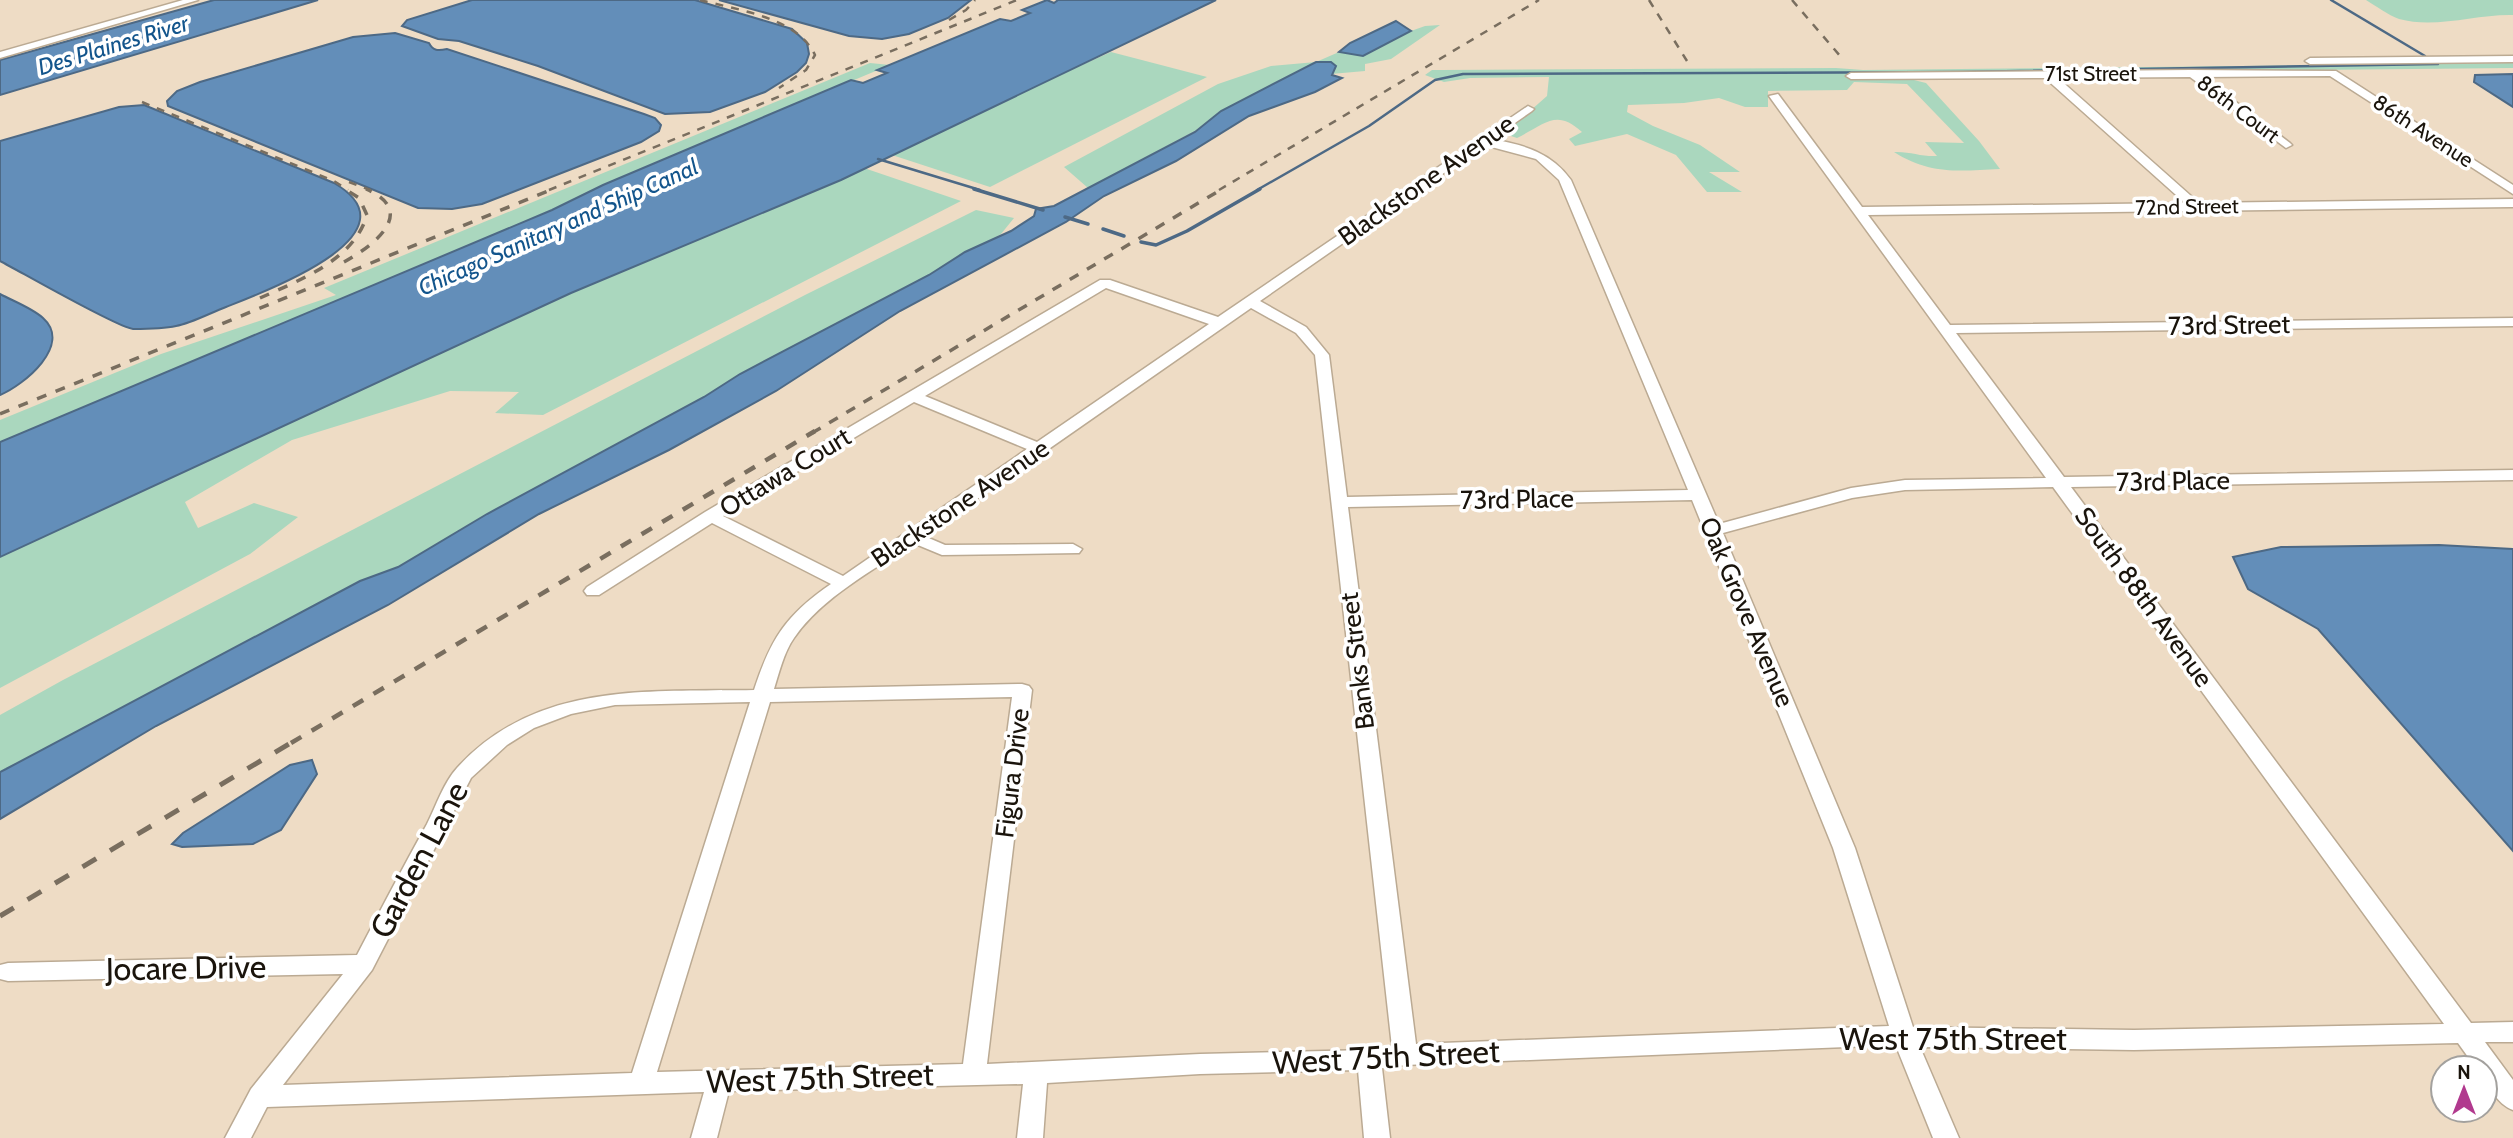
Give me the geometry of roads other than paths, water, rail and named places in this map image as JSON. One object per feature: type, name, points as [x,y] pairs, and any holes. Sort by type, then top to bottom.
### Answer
[{"type":"street","points":[[0,55],[193,0]]},
{"type":"street","points":[[2199,62],[2513,59]]},
{"type":"street","name":"86th Court","points":[[2190,73],[2286,145]]},
{"type":"street","name":"71st Street","points":[[1851,76],[2332,73]]},
{"type":"street","name":"86th Avenue","points":[[2332,73],[2513,190]]},
{"type":"street","points":[[2047,74],[2196,207]]},
{"type":"street","name":"South 88th Avenue","points":[[1774,96],[2513,1099]]},
{"type":"street","name":"Blackstone Avenue","points":[[640,1083],[762,695],[776,655],[793,624],[807,609],[843,583],[1528,110]]},
{"type":"street","name":"Oak Grove Avenue","points":[[1484,141],[1531,152],[1550,162],[1563,175],[1844,848],[1904,1037],[1946,1138]]},
{"type":"street","name":"72nd Street","points":[[1860,212],[2513,204]]},
{"type":"street","name":"Ottawa Court","points":[[711,516],[1105,283],[1222,323]]},
{"type":"street","name":"Banks Street","points":[[1252,303],[1304,332],[1317,345],[1322,355],[1405,1055]]},
{"type":"street","name":"73rd Street","points":[[1944,329],[2513,322]]},
{"type":"street","points":[[912,396],[1040,449]]},
{"type":"street","name":"73rd Place","points":[[1713,531],[1879,487],[2058,481],[2513,475]]},
{"type":"street","name":"73rd Place","points":[[1338,502],[1697,495]]},
{"type":"street","points":[[593,591],[711,516]]},
{"type":"street","name":"Ottawa Court","points":[[711,516],[843,583]]},
{"type":"street","points":[[911,536],[942,550],[1073,549]]},
{"type":"street","name":"Figura Drive","points":[[762,695],[1022,690],[974,1074]]},
{"type":"street","name":"Garden Lane","points":[[238,1138],[260,1097],[364,964],[456,785],[473,763],[500,740],[553,712],[597,701],[762,695]]},
{"type":"street","name":"Jocare Drive","points":[[8,972],[364,964]]},
{"type":"street","name":"West 75th Street","points":[[260,1097],[640,1083],[1036,1073],[1200,1064],[1369,1060],[1405,1055],[1904,1037],[2134,1040],[2513,1032]]},
{"type":"street","points":[[1369,1060],[1377,1138]]},
{"type":"street","points":[[1030,1138],[1036,1073]]},
{"type":"street","points":[[704,1138],[719,1081]]},
{"type":"water","name":"Des Plaines River","points":[[214,0],[318,0],[0,95],[0,60]]},
{"type":"water","points":[[472,0],[695,0],[792,29],[807,43],[809,54],[806,63],[797,72],[765,92],[710,112],[665,114],[538,66],[459,41],[438,39],[402,26],[407,20]]},
{"type":"water","points":[[719,0],[971,0],[948,18],[909,34],[882,39],[849,36]]},
{"type":"water","name":"Chicago Sanitary and Ship Canal","points":[[1047,0],[1054,3],[1058,0],[1216,0],[841,180],[571,293],[0,557],[0,442],[552,210],[603,185],[851,80],[863,83],[887,73],[877,70],[1000,19],[1011,21],[1030,13],[1022,10]]},
{"type":"water","points":[[1396,21],[1411,31],[1363,56],[1339,52],[1350,43]]},
{"type":"water","points":[[395,33],[429,43],[436,50],[447,49],[655,118],[661,125],[659,131],[641,142],[482,204],[452,209],[418,208],[168,106],[167,101],[177,91],[200,82],[353,37]]},
{"type":"water","points":[[1316,62],[1331,62],[1336,66],[1332,75],[1342,78],[1315,92],[1249,116],[1176,161],[1104,196],[1066,222],[900,311],[776,391],[669,450],[539,514],[388,605],[156,726],[0,819],[0,772],[360,581],[398,567],[487,514],[704,397],[740,374],[929,275],[965,252],[1011,231],[1034,216],[1036,209],[1054,206],[1195,132],[1221,111]]},
{"type":"water","points":[[2513,74],[2513,107],[2474,82],[2475,75]]},
{"type":"water","points":[[144,105],[334,183],[356,202],[360,222],[349,241],[300,275],[188,323],[154,329],[124,326],[0,261],[0,141],[119,107]]},
{"type":"water","points":[[0,294],[43,318],[51,329],[52,340],[42,363],[21,383],[0,395]]},
{"type":"water","points":[[2439,545],[2513,549],[2513,851],[2318,629],[2248,589],[2233,557],[2281,547]]},
{"type":"water","points":[[312,760],[317,774],[281,830],[253,844],[182,847],[172,844],[183,833],[290,765]]},
{"type":"waterway","points":[[2331,0],[2425,56]]},
{"type":"waterway","points":[[1257,190],[1369,126],[1435,80],[1463,74],[1962,72],[2438,64]]},
{"type":"waterway","points":[[878,159],[980,190]]},
{"type":"waterway","points":[[974,189],[1043,210]]},
{"type":"waterway","points":[[1141,242],[1156,245],[1187,231],[1260,189]]},
{"type":"waterway","points":[[1065,217],[1088,224]]},
{"type":"waterway","points":[[1103,229],[1124,236]]},
{"type":"railway","points":[[700,0],[765,17],[795,32],[806,42],[815,55],[806,70],[779,88]]},
{"type":"railway","points":[[949,20],[966,10],[975,0]]},
{"type":"railway","points":[[549,190],[1017,0]]},
{"type":"railway","points":[[1219,190],[1539,0]]},
{"type":"railway","points":[[1649,0],[1687,61]]},
{"type":"railway","points":[[1792,0],[1841,57]]},
{"type":"railway","points":[[142,102],[334,181],[348,190]]},
{"type":"railway","points":[[349,182],[370,190]]},
{"type":"railway","points":[[260,298],[324,267],[350,244],[367,215],[359,198],[345,189]]},
{"type":"railway","points":[[344,262],[378,238],[390,218],[389,208],[381,198],[366,189]]},
{"type":"railway","points":[[0,414],[553,189]]},
{"type":"railway","points":[[812,433],[1222,189]]},
{"type":"railway","points":[[291,743],[815,431]]},
{"type":"railway","points":[[0,916],[294,741]]}]
